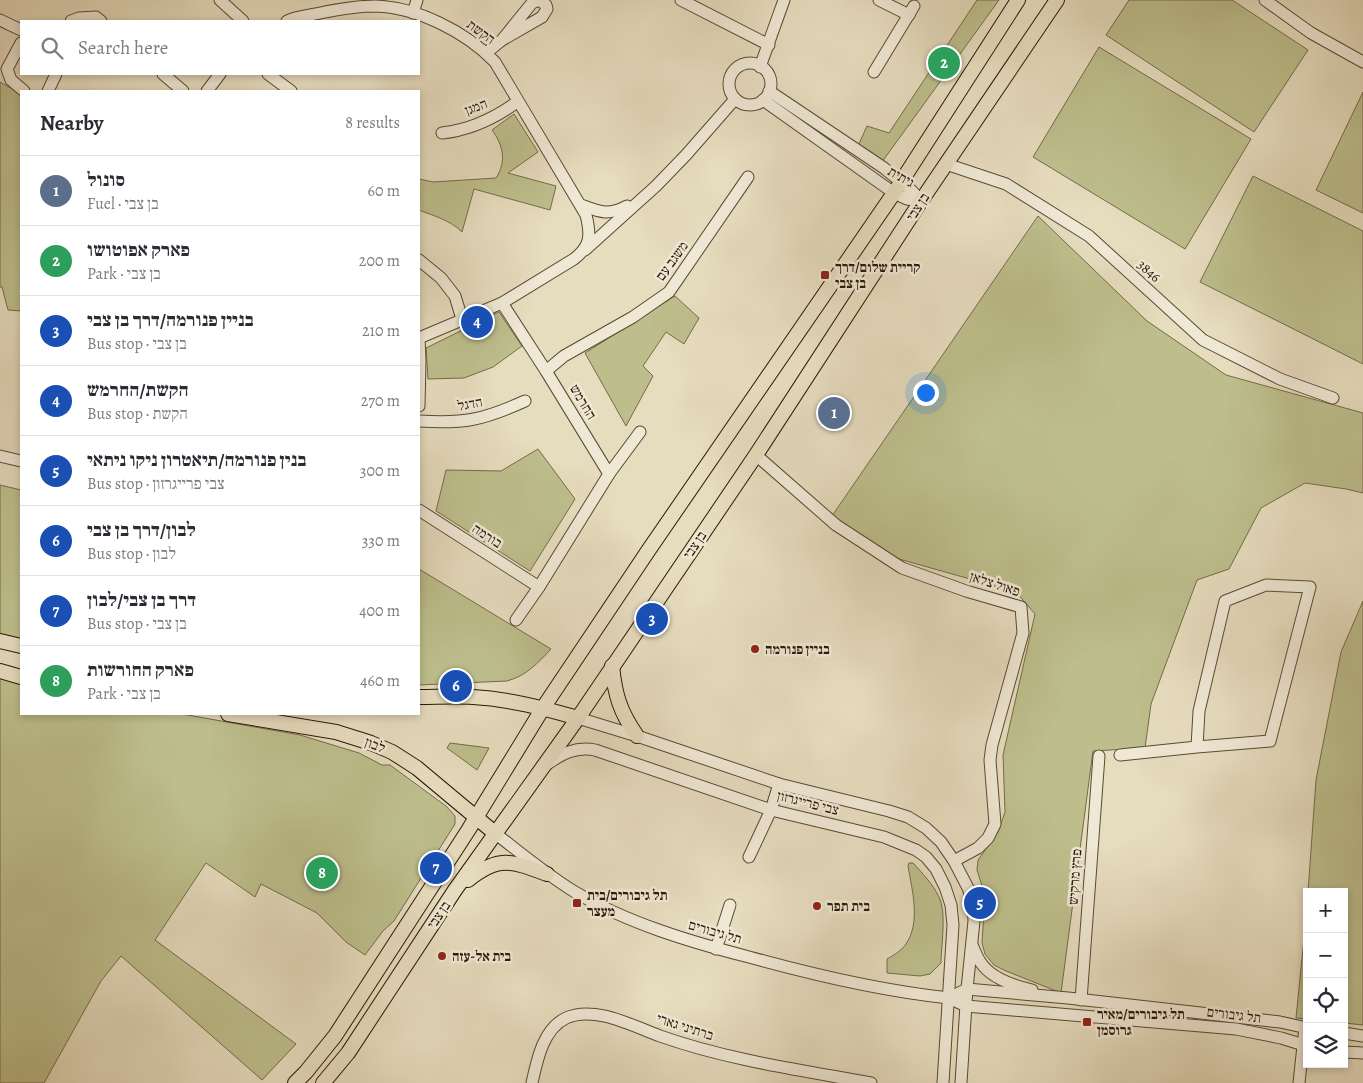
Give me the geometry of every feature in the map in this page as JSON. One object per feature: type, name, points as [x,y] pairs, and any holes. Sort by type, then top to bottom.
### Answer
[{"type":"main road","name":"בן צבי","points":[[295,1083],[335,1036],[477,817],[543,708],[897,187],[1018,0]]},
{"type":"main road","name":"בן צבי","points":[[323,1083],[353,1045],[455,890],[578,718],[756,455],[921,201],[1057,0]]},
{"type":"main road","points":[[0,641],[20,646]]},
{"type":"main road","points":[[612,666],[614,688],[619,704],[625,719],[637,736]]},
{"type":"main road","points":[[0,672],[20,677]]},
{"type":"main road","points":[[420,697],[473,697],[543,708],[578,718]]},
{"type":"main road","name":"לבון","points":[[234,715],[336,732],[392,752],[418,768],[496,834]]},
{"type":"main road","points":[[455,890],[480,871],[498,863],[511,863],[547,874]]},
{"type":"street","points":[[220,0],[242,20]]},
{"type":"street","points":[[413,13],[417,0]]},
{"type":"street","points":[[681,0],[769,46]]},
{"type":"street","points":[[760,66],[769,46],[784,0]]},
{"type":"street","points":[[874,72],[912,11],[879,0]]},
{"type":"street","points":[[1265,0],[1311,33],[1363,62]]},
{"type":"street","name":"הקשת","points":[[290,20],[328,6],[377,6],[413,13],[440,23],[465,37],[486,53],[495,62],[586,215],[589,234],[584,252]]},
{"type":"street","points":[[73,20],[96,17],[100,20]]},
{"type":"street","points":[[0,20],[20,30]]},
{"type":"street","points":[[486,53],[502,40]]},
{"type":"street","points":[[20,45],[7,69],[11,80],[22,90]]},
{"type":"street","points":[[748,64],[760,66],[769,77],[766,96],[752,105],[740,103],[735,99],[731,94],[729,80],[736,69],[748,64]]},
{"type":"street","points":[[48,90],[56,75]]},
{"type":"street","points":[[164,75],[182,90]]},
{"type":"street","points":[[208,90],[219,75]]},
{"type":"street","points":[[269,75],[289,90]]},
{"type":"street","name":"גיתית","points":[[766,96],[884,168],[897,187],[912,191],[921,201]]},
{"type":"street","points":[[420,338],[502,304],[584,252],[656,186],[735,99]]},
{"type":"street","name":"המגן","points":[[442,133],[453,132],[486,121],[518,102]]},
{"type":"street","name":"3846","points":[[946,164],[1006,184],[1088,236],[1203,340],[1280,379],[1333,398]]},
{"type":"street","name":"משגב עם","points":[[546,371],[564,356],[633,317],[669,292],[748,177]]},
{"type":"street","points":[[581,205],[602,213],[611,213],[640,199]]},
{"type":"street","points":[[420,261],[441,278],[455,296],[462,319]]},
{"type":"street","name":"החרמש","points":[[502,304],[546,371],[609,474]]},
{"type":"street","name":"הדגל","points":[[420,421],[468,422],[484,418],[525,402]]},
{"type":"street","points":[[516,620],[539,587],[609,474],[640,432]]},
{"type":"street","name":"פאול צלאן","points":[[756,455],[836,525],[902,568],[966,591],[1021,607],[1023,633],[992,746],[990,760],[995,824],[988,838],[983,843],[954,861]]},
{"type":"street","points":[[0,456],[20,461]]},
{"type":"street","name":"בורמה","points":[[420,511],[539,587]]},
{"type":"street","points":[[1120,755],[1270,741],[1310,587],[1266,586],[1225,601],[1199,711],[1197,747]]},
{"type":"street","name":"צבי פרייגרזון","points":[[578,718],[779,784],[908,817],[926,828],[941,842],[954,861],[968,888],[974,921],[967,989],[961,1083]]},
{"type":"street","name":"צבי פרייגרזון","points":[[543,768],[564,754],[588,748],[771,810],[884,838],[916,850],[936,869],[951,904],[953,925],[943,1083]]},
{"type":"street","name":"פרץ מרקיש","points":[[1081,1000],[1099,756]]},
{"type":"street","points":[[749,857],[771,810],[779,784]]},
{"type":"street","name":"תל גיבורים","points":[[496,834],[547,874],[577,893],[619,914],[660,931],[824,978],[949,998],[966,1006],[1236,1030],[1281,1038],[1303,1045]]},
{"type":"street","points":[[716,948],[730,905]]},
{"type":"street","points":[[972,944],[982,965],[1000,978],[1023,988],[1068,998]]},
{"type":"street","points":[[949,998],[967,989]]},
{"type":"street","name":"תל גיבורים","points":[[967,989],[1068,998],[1280,1022],[1303,1027]]},
{"type":"street","name":"ברתיני גארי","points":[[532,1083],[540,1052],[549,1032],[566,1018],[587,1014],[628,1023],[661,1036],[721,1055],[871,1083]]},
{"type":"street","points":[[1348,1034],[1363,1036]]},
{"type":"street","points":[[1348,1052],[1363,1053]]},
{"type":"street","points":[[1299,1083],[1303,1053]]},
{"type":"green space","points":[[977,0],[999,0],[882,162],[858,146],[867,126],[889,133]]},
{"type":"green space","points":[[1129,0],[1232,0],[1308,50],[1254,132],[1106,35]]},
{"type":"green space","points":[[1099,47],[1251,139],[1185,249],[1033,157]]},
{"type":"green space","points":[[0,82],[20,93],[20,311],[8,310],[2,287],[0,287]]},
{"type":"green space","points":[[1363,92],[1363,213],[1316,190]]},
{"type":"green space","points":[[514,114],[538,152],[508,173],[556,186],[550,210],[474,189],[462,232],[447,221],[420,210],[420,179],[433,182],[496,178],[502,165],[502,153],[499,141],[492,130]]},
{"type":"green space","points":[[1253,176],[1363,231],[1363,364],[1200,282]]},
{"type":"green space","points":[[1038,216],[1147,321],[1226,375],[1363,413],[1363,493],[1305,483],[1261,508],[1229,569],[1197,580],[1151,704],[1145,748],[1093,751],[1061,993],[994,965],[985,954],[982,943],[985,895],[977,870],[978,860],[998,832],[1005,812],[1003,755],[1035,614],[1016,592],[892,557],[832,516]]},
{"type":"green space","points":[[675,296],[699,318],[684,344],[666,332],[643,366],[653,376],[626,426],[585,353]]},
{"type":"green space","points":[[499,312],[522,346],[493,367],[464,378],[428,379],[426,348]]},
{"type":"green space","points":[[538,449],[575,499],[530,571],[436,511],[446,470],[501,471]]},
{"type":"green space","points":[[0,485],[20,490],[20,641],[0,635]]},
{"type":"green space","points":[[420,570],[551,649],[526,672],[507,681],[420,685]]},
{"type":"green space","points":[[1363,601],[1363,1025],[1348,1023],[1348,888],[1308,888],[1316,780],[1341,652]]},
{"type":"green space","points":[[0,678],[20,684],[20,715],[188,715],[300,735],[359,753],[382,765],[390,765],[446,806],[455,816],[455,824],[394,921],[383,931],[365,955],[346,942],[317,913],[261,884],[255,897],[206,863],[155,940],[296,1044],[262,1080],[121,956],[101,981],[44,1083],[0,1083]]},
{"type":"green space","points":[[450,743],[489,748],[477,770],[447,748]]},
{"type":"green space","points":[[909,863],[913,863],[934,888],[939,897],[943,912],[941,963],[930,974],[920,976],[887,973],[887,959],[906,944],[913,926],[914,906]]},
{"type":"green space","points":[[1303,949],[1303,1019],[1296,1018]]},
{"type":"place","name":"פארק אפוטושו","points":[[944,63]]},
{"type":"place","name":"קריית שלום/דרך בן צבי","points":[[825,275]]},
{"type":"place","name":"הקשת/החרמש","points":[[477,322]]},
{"type":"place","name":"סונול","points":[[834,413]]},
{"type":"place","name":"בניין פנורמה/דרך בן צבי","points":[[652,619]]},
{"type":"place","name":"בניין פנורמה","points":[[755,649]]},
{"type":"place","name":"לבון/דרך בן צבי","points":[[456,686]]},
{"type":"place","name":"דרך בן צבי/לבון","points":[[436,868]]},
{"type":"place","name":"פארק החורשות","points":[[322,873]]},
{"type":"place","name":"תל גיבורים/בית מעצר","points":[[577,903]]},
{"type":"place","name":"בנין פנורמה/תיאטרון ניקו ניתאי","points":[[980,903]]},
{"type":"place","name":"בית תפר","points":[[817,906]]},
{"type":"place","name":"בית אל-עזה","points":[[442,956]]},
{"type":"place","name":"תל גיבורים/מאיר גרוסמן","points":[[1087,1022]]}]
